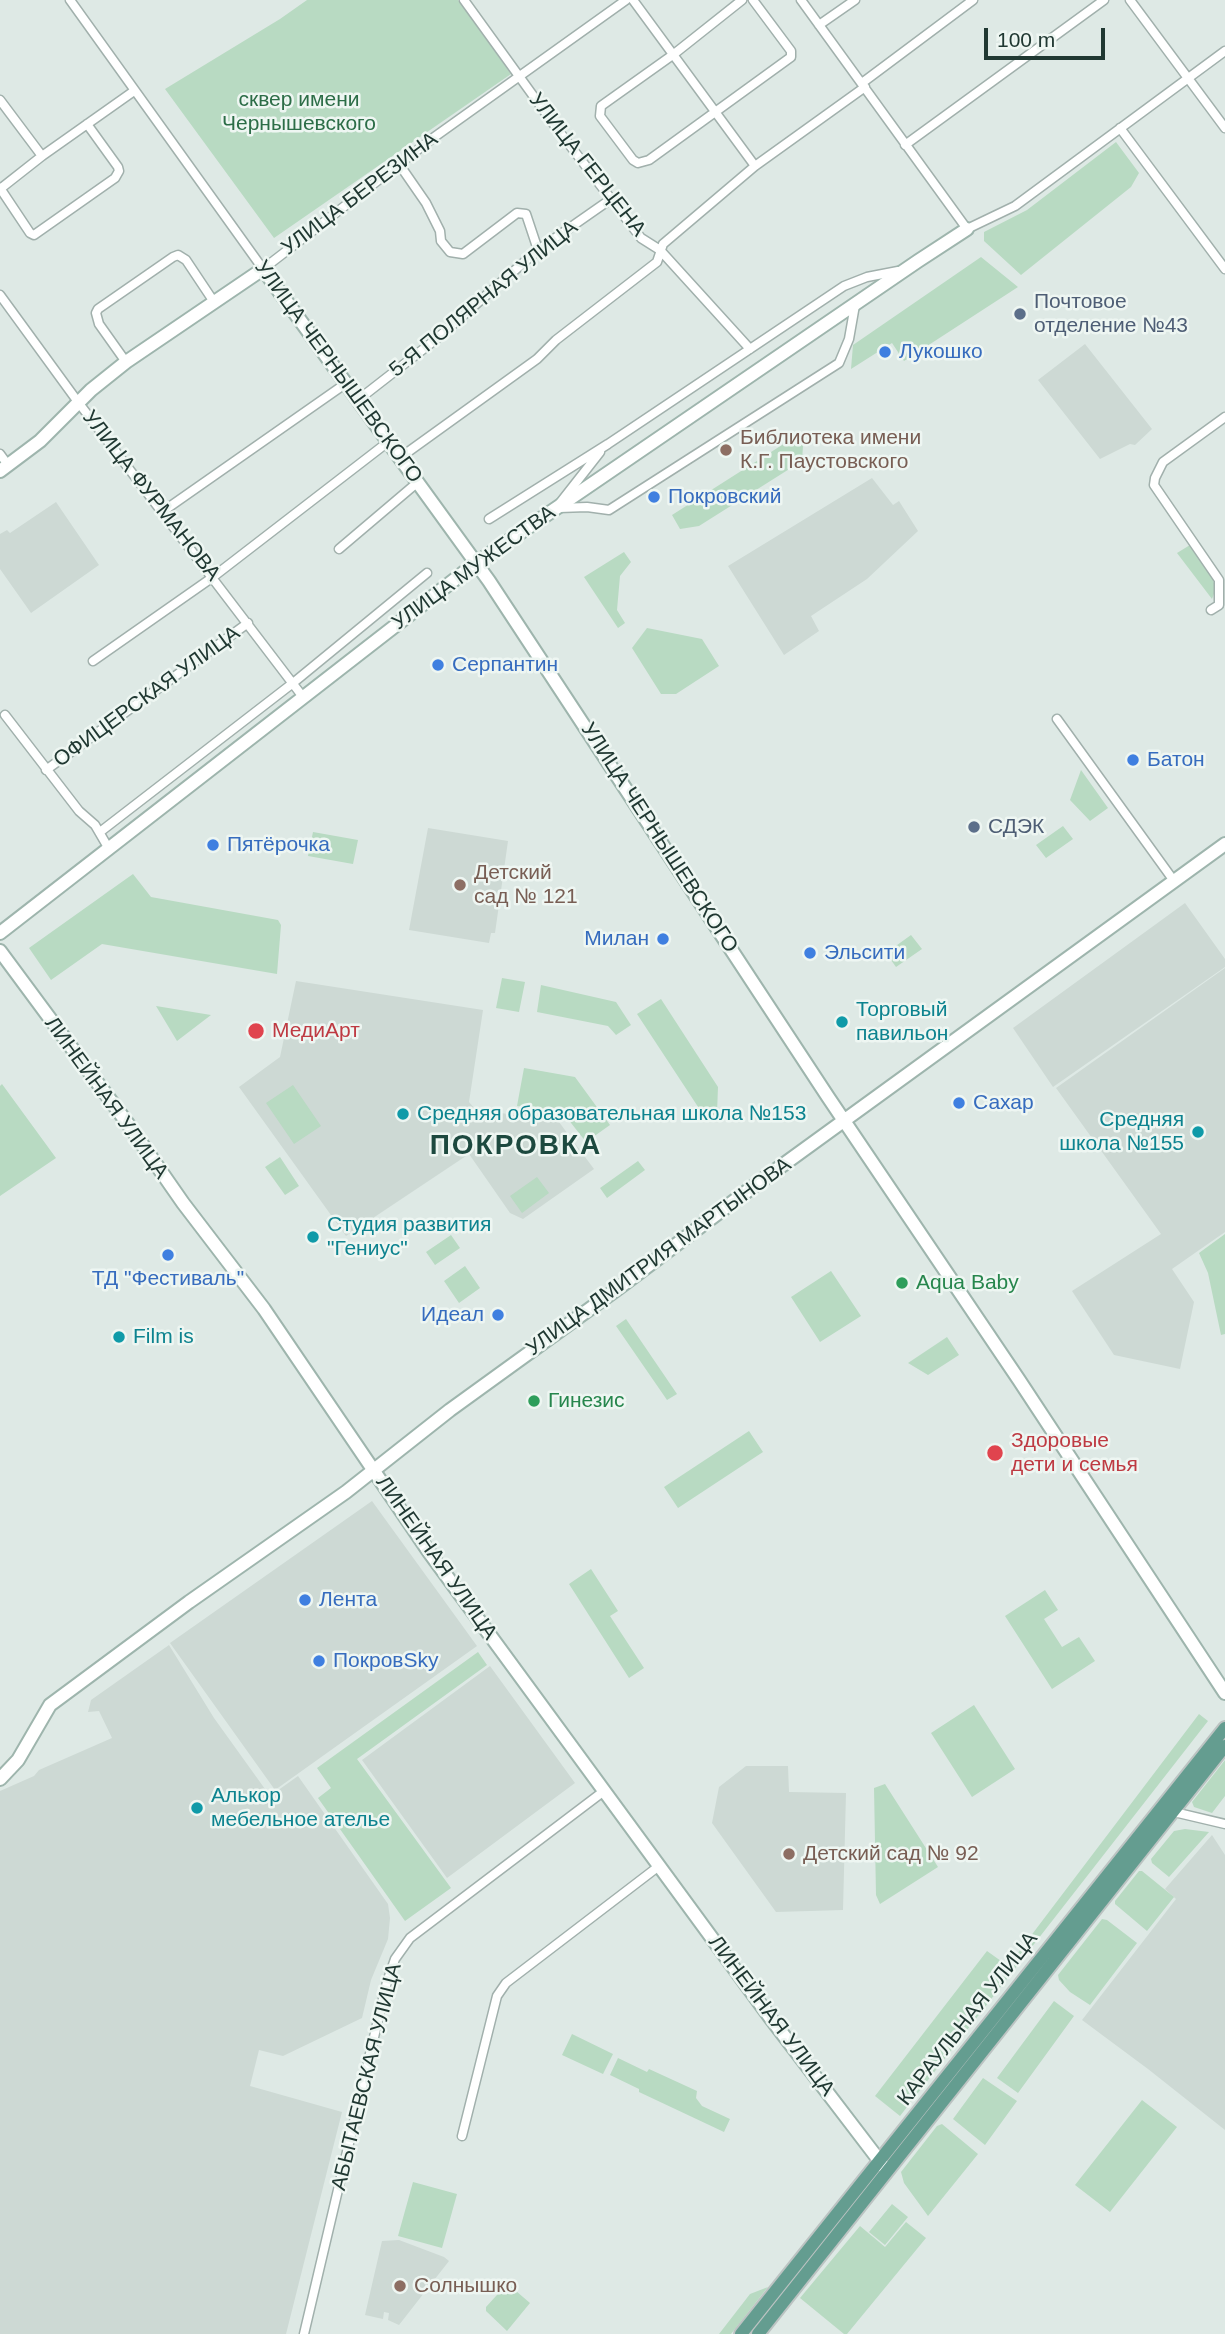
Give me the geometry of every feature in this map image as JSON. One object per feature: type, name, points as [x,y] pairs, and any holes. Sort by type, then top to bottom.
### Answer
[{"type":"main road","name":"КАРАУЛЬНАЯ УЛИЦА","points":[[758,2334],[883,2166],[1225,1728]]},
{"type":"main road","name":"КАРАУЛЬНАЯ УЛИЦА","points":[[741,2334],[883,2166],[1174,1812],[1225,1746]]},
{"type":"street","name":"УЛИЦА ЧЕРНЫШЕВСКОГО","points":[[70,0],[476,563],[1225,1693]]},
{"type":"street","name":"УЛИЦА ГЕРЦЕНА","points":[[464,0],[641,238],[660,250],[750,349]]},
{"type":"street","name":"УЛИЦА БЕРЕЗИНА","points":[[3,463],[40,441],[78,402],[126,362],[262,269],[399,164],[626,0]]},
{"type":"street","points":[[633,0],[755,166]]},
{"type":"street","points":[[742,0],[674,54],[601,106],[600,116],[630,157],[638,163],[649,160],[791,57],[791,51],[752,0]]},
{"type":"street","points":[[801,0],[967,229],[1015,206],[1225,51]]},
{"type":"street","points":[[819,25],[855,0]]},
{"type":"street","points":[[401,457],[537,359],[556,340],[657,262],[663,244],[755,166],[973,0]]},
{"type":"street","points":[[905,145],[1104,0]]},
{"type":"street","points":[[1130,0],[1225,128]]},
{"type":"street","points":[[87,124],[119,171],[115,178],[34,235],[0,189],[42,156],[87,124],[134,91]]},
{"type":"street","points":[[0,100],[42,156]]},
{"type":"street","points":[[1120,128],[1225,269]]},
{"type":"street","points":[[399,164],[426,203],[440,231],[441,241],[450,252],[463,254],[517,213],[526,214],[538,250]]},
{"type":"street","name":"5-Я ПОЛЯРНАЯ УЛИЦА","points":[[358,400],[435,340],[538,250],[611,199]]},
{"type":"street","name":"УЛИЦА МУЖЕСТВА","points":[[0,933],[476,563],[967,229]]},
{"type":"street","points":[[126,362],[96,318],[96,313],[173,257],[178,255],[186,260],[214,302]]},
{"type":"street","points":[[489,519],[844,286],[867,277],[905,270]]},
{"type":"street","name":"УЛИЦА ФУРМАНОВА","points":[[0,295],[78,402],[303,697]]},
{"type":"street","points":[[556,508],[587,507],[609,510],[839,363],[849,339],[855,305]]},
{"type":"street","points":[[162,512],[345,384]]},
{"type":"street","points":[[1215,608],[1219,580],[1154,485],[1163,462],[1225,417]]},
{"type":"street","points":[[93,661],[213,576],[388,442]]},
{"type":"street","points":[[556,508],[586,467],[608,443]]},
{"type":"street","points":[[339,549],[418,482]]},
{"type":"street","points":[[100,832],[293,683],[427,573]]},
{"type":"street","name":"ОФИЦЕРСКАЯ УЛИЦА","points":[[47,770],[248,623]]},
{"type":"street","points":[[5,715],[79,811],[100,832],[109,849]]},
{"type":"street","points":[[1057,719],[1174,881]]},
{"type":"street","name":"УЛИЦА ДМИТРИЯ МАРТЫНОВА","points":[[0,1779],[18,1760],[50,1705],[374,1470],[450,1410],[844,1119],[1225,844]]},
{"type":"street","name":"ЛИНЕЙНАЯ УЛИЦА","points":[[0,951],[183,1203],[260,1303],[429,1552],[883,2166]]},
{"type":"street","name":"АБЫТАЕВСКАЯ УЛИЦА","points":[[304,2334],[387,1982],[395,1959],[410,1938],[604,1791]]},
{"type":"street","points":[[1174,1812],[1225,1824]]},
{"type":"street","points":[[462,2136],[497,1996],[506,1983],[659,1866]]},
{"type":"shaded area","points":[[1085,344],[1152,429],[1135,445],[1130,444],[1100,459],[1038,380]]},
{"type":"shaded area","points":[[872,478],[893,505],[899,501],[918,531],[867,579],[811,616],[819,631],[784,655],[728,566]]},
{"type":"shaded area","points":[[56,502],[99,565],[31,613],[0,569],[0,534],[7,530],[10,533]]},
{"type":"shaded area","name":"Детский сад № 121","points":[[428,828],[508,841],[495,933],[491,933],[489,943],[409,930]]},
{"type":"shaded area","points":[[1185,903],[1225,959],[1225,967],[1053,1087],[1013,1028]]},
{"type":"shaded area","points":[[1225,968],[1225,1232],[1172,1269],[1194,1302],[1180,1369],[1114,1355],[1072,1291],[1161,1234],[1056,1088]]},
{"type":"shaded area","points":[[296,981],[483,1010],[469,1102],[475,1109],[559,1122],[594,1169],[523,1219],[510,1213],[469,1154],[346,1236],[239,1087],[280,1057]]},
{"type":"shaded area","points":[[372,1501],[477,1646],[275,1790],[170,1643]]},
{"type":"shaded area","points":[[169,1645],[214,1718],[270,1796],[298,1776],[388,1904],[388,1939],[371,1980],[362,2018],[283,2056],[259,2050],[250,2086],[342,2112],[286,2334],[0,2334],[0,1791],[34,1776],[39,1770],[112,1738],[99,1711],[88,1712],[91,1700]]},
{"type":"shaded area","points":[[490,1666],[575,1783],[447,1878],[362,1760]]},
{"type":"shaded area","name":"Детский сад № 92","points":[[746,1766],[788,1766],[789,1792],[846,1793],[843,1910],[776,1912],[712,1823],[719,1787]]},
{"type":"shaded area","points":[[1212,1835],[1225,1855],[1225,2130],[1082,2020],[1176,1899],[1165,1889]]},
{"type":"shaded area","name":"Солнышко","points":[[399,2240],[449,2261],[399,2325],[388,2320],[389,2313],[384,2312],[383,2319],[365,2315],[382,2241]]},
{"type":"green space","name":"сквер имени Чернышевского","points":[[307,0],[458,0],[511,74],[274,238],[165,89]]},
{"type":"green space","points":[[1116,142],[1139,173],[1131,187],[1021,275],[984,241],[984,232],[1027,210]]},
{"type":"green space","points":[[981,257],[1018,287],[904,361],[892,343],[851,369],[853,345]]},
{"type":"green space","points":[[804,431],[802,461],[699,526],[680,529],[672,515]]},
{"type":"green space","points":[[1190,545],[1213,576],[1215,591],[1212,599],[1177,553]]},
{"type":"green space","points":[[624,552],[631,562],[620,576],[617,610],[625,623],[618,628],[584,577]]},
{"type":"green space","points":[[647,628],[702,639],[719,666],[676,694],[661,694],[632,648]]},
{"type":"green space","points":[[1081,770],[1108,808],[1090,821],[1070,800]]},
{"type":"green space","points":[[1063,826],[1073,839],[1046,858],[1036,845]]},
{"type":"green space","points":[[313,832],[358,840],[353,864],[308,856]]},
{"type":"green space","points":[[133,874],[151,897],[278,920],[281,925],[277,974],[102,944],[51,980],[29,948]]},
{"type":"green space","points":[[911,935],[922,949],[896,967],[886,953]]},
{"type":"green space","points":[[502,978],[525,982],[519,1012],[496,1008]]},
{"type":"green space","points":[[541,985],[616,1002],[631,1025],[616,1035],[608,1026],[537,1012]]},
{"type":"green space","points":[[661,999],[718,1087],[717,1113],[706,1119],[637,1014]]},
{"type":"green space","points":[[156,1006],[211,1015],[177,1041]]},
{"type":"green space","points":[[524,1068],[575,1077],[610,1125],[586,1142],[564,1114],[517,1106]]},
{"type":"green space","points":[[2,1084],[56,1158],[0,1196],[0,1086]]},
{"type":"green space","points":[[293,1085],[321,1126],[294,1144],[266,1103]]},
{"type":"green space","points":[[280,1157],[299,1186],[285,1195],[265,1167]]},
{"type":"green space","points":[[638,1161],[645,1170],[607,1198],[600,1188]]},
{"type":"green space","points":[[537,1177],[549,1193],[522,1213],[510,1196]]},
{"type":"green space","points":[[1225,1234],[1225,1334],[1221,1335],[1208,1273],[1199,1253]]},
{"type":"green space","points":[[451,1235],[460,1248],[435,1265],[426,1252]]},
{"type":"green space","points":[[465,1266],[480,1288],[459,1303],[444,1281]]},
{"type":"green space","points":[[831,1271],[861,1316],[820,1342],[791,1297]]},
{"type":"green space","points":[[626,1319],[677,1394],[667,1400],[616,1326]]},
{"type":"green space","points":[[947,1337],[959,1355],[928,1375],[908,1363]]},
{"type":"green space","points":[[749,1431],[763,1452],[678,1508],[664,1487]]},
{"type":"green space","points":[[591,1569],[618,1611],[610,1616],[644,1668],[629,1678],[569,1584]]},
{"type":"green space","points":[[1045,1590],[1058,1610],[1044,1619],[1062,1647],[1079,1637],[1095,1661],[1052,1689],[1005,1616]]},
{"type":"green space","points":[[478,1652],[487,1665],[357,1759],[451,1888],[405,1921],[318,1798],[331,1788],[317,1768]]},
{"type":"green space","points":[[974,1705],[1015,1769],[972,1797],[931,1733]]},
{"type":"green space","points":[[1199,1714],[1208,1721],[900,2116],[875,2096],[987,1951],[1008,1966]]},
{"type":"green space","points":[[1225,1760],[1225,1796],[1212,1813],[1194,1807],[1192,1802]]},
{"type":"green space","points":[[885,1784],[938,1867],[880,1904],[876,1895],[874,1788]]},
{"type":"green space","points":[[1185,1829],[1209,1832],[1169,1877],[1152,1863],[1151,1859],[1174,1831]]},
{"type":"green space","points":[[1139,1871],[1174,1897],[1147,1931],[1115,1904]]},
{"type":"green space","points":[[1102,1919],[1137,1943],[1090,2005],[1070,1992],[1058,1975]]},
{"type":"green space","points":[[1054,2001],[1074,2016],[1018,2093],[997,2078]]},
{"type":"green space","points":[[572,2034],[613,2054],[603,2074],[562,2055]]},
{"type":"green space","points":[[618,2058],[697,2091],[696,2098],[702,2106],[730,2119],[724,2132],[639,2092],[639,2089],[610,2075]]},
{"type":"green space","points":[[983,2078],[1017,2101],[985,2145],[953,2119]]},
{"type":"green space","points":[[1142,2100],[1177,2127],[1110,2212],[1075,2185]]},
{"type":"green space","points":[[942,2124],[978,2154],[928,2216],[904,2183],[901,2172],[937,2126]]},
{"type":"green space","points":[[413,2182],[457,2194],[442,2248],[398,2236]]},
{"type":"green space","points":[[892,2204],[908,2217],[885,2245],[869,2232]]},
{"type":"green space","points":[[906,2222],[926,2238],[847,2334],[800,2298],[860,2226],[885,2247]]},
{"type":"green space","points":[[506,2285],[530,2303],[507,2331],[486,2311],[486,2307]]},
{"type":"green space","points":[[768,2287],[731,2334],[719,2334],[750,2294]]},
{"type":"place","name":"Почтовое отделение №43","points":[[1020,314]]},
{"type":"place","name":"Лукошко","points":[[885,352]]},
{"type":"place","name":"Библиотека имени К.Г. Паустовского","points":[[726,450]]},
{"type":"place","name":"Покровский","points":[[654,497]]},
{"type":"place","name":"Серпантин","points":[[438,665]]},
{"type":"place","name":"Батон","points":[[1133,760]]},
{"type":"place","name":"СДЭК","points":[[974,827]]},
{"type":"place","name":"Пятёрочка","points":[[213,845]]},
{"type":"place","name":"Детский сад № 121","points":[[460,885]]},
{"type":"place","name":"Милан","points":[[663,939]]},
{"type":"place","name":"Эльсити","points":[[810,953]]},
{"type":"place","name":"Торговый павильон","points":[[842,1022]]},
{"type":"place","name":"МедиАрт","points":[[256,1031]]},
{"type":"place","name":"Сахар","points":[[959,1103]]},
{"type":"place","name":"Средняя образовательная школа №153","points":[[403,1114]]},
{"type":"place","name":"Средняя школа №155","points":[[1198,1132]]},
{"type":"place","name":"Студия развития \"Гениус\"","points":[[313,1237]]},
{"type":"place","name":"ТД \"Фестиваль\"","points":[[168,1255]]},
{"type":"place","name":"Aqua Baby","points":[[902,1283]]},
{"type":"place","name":"Идеал","points":[[498,1315]]},
{"type":"place","name":"Film is","points":[[119,1337]]},
{"type":"place","name":"Гинезис","points":[[534,1401]]},
{"type":"place","name":"Здоровые дети и семья","points":[[995,1453]]},
{"type":"place","name":"Лента","points":[[305,1600]]},
{"type":"place","name":"ПокровSky","points":[[319,1661]]},
{"type":"place","name":"Алькор мебельное ателье","points":[[197,1808]]},
{"type":"place","name":"Детский сад № 92","points":[[789,1854]]},
{"type":"place","name":"Солнышко","points":[[400,2286]]},
{"type":"district","name":"ПОКРОВКА","points":[[516,1146]]}]
